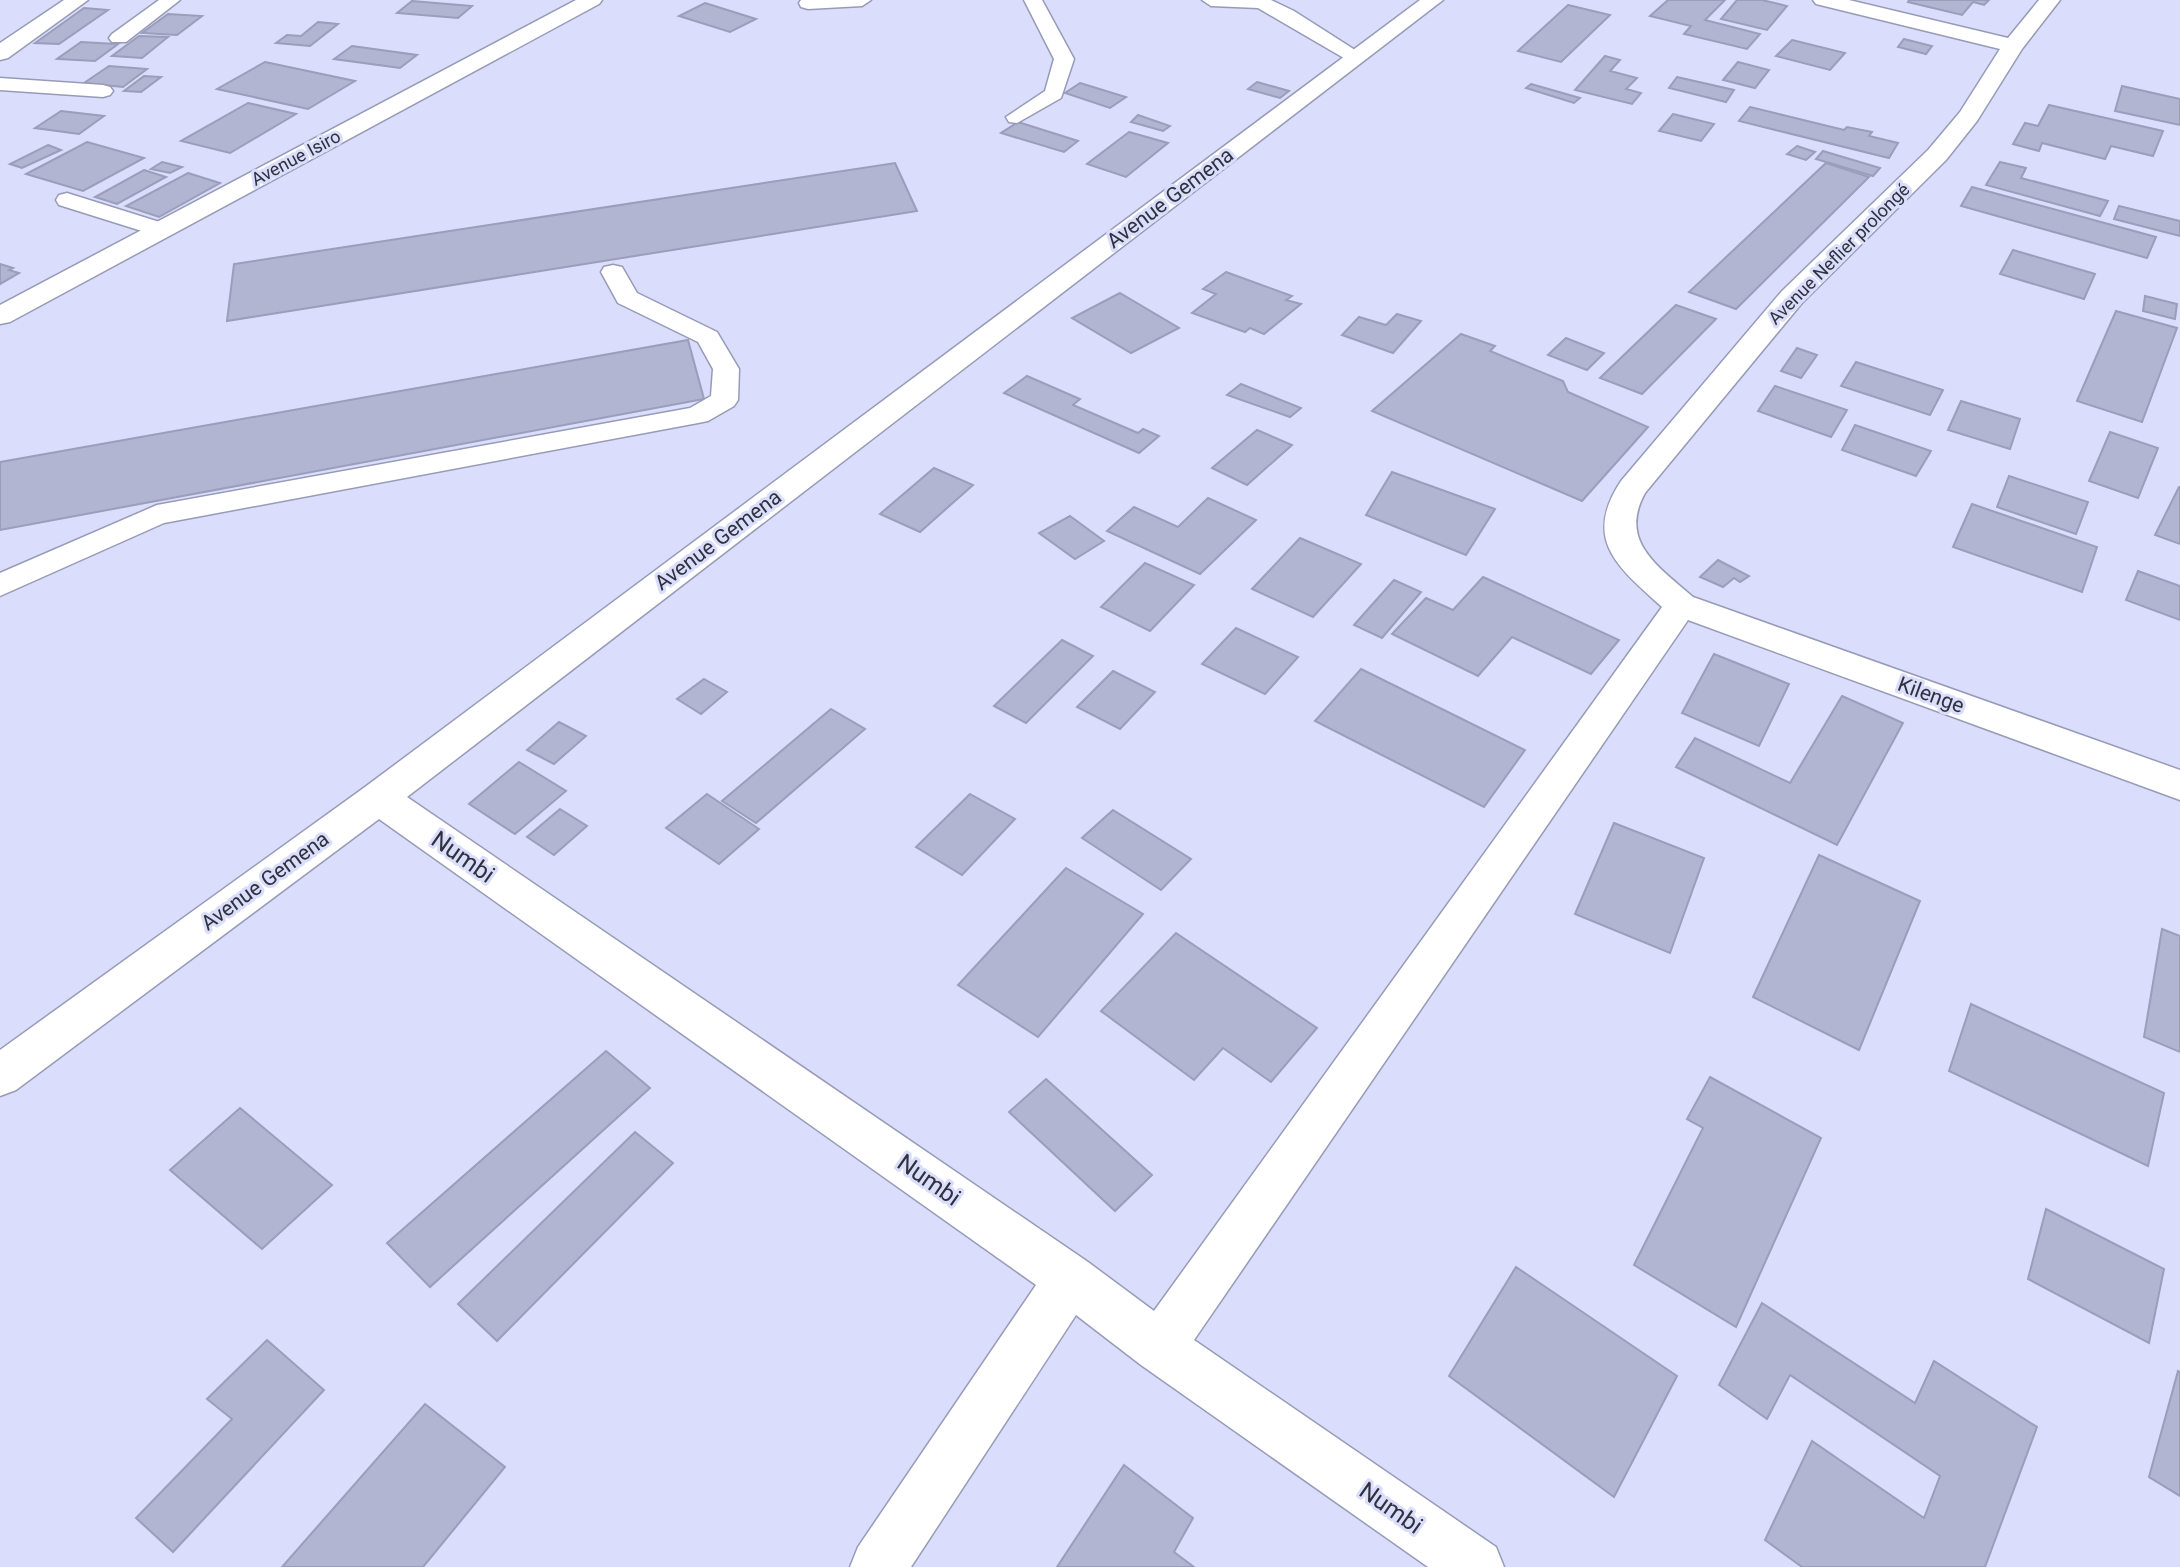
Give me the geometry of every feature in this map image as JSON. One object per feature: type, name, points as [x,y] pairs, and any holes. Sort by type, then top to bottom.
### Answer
[{"type":"street","points":[[0,53],[78,0]]},
{"type":"street","name":"Avenue Isiro","points":[[0,316],[592,0]]},
{"type":"street","name":"Avenue Gemena","points":[[0,1076],[379,798],[1433,0]]},
{"type":"street","points":[[1823,0],[2014,46]]},
{"type":"street","name":"Avenue Neflier prolongé","points":[[1681,606],[1637,564],[1622,545],[1617,524],[1625,497],[1792,297],[1937,155],[1969,116],[2014,46],[2050,0]]},
{"type":"street","points":[[1159,1347],[1681,606]]},
{"type":"street","name":"Kilenge","points":[[1681,606],[2180,785]]},
{"type":"street","name":"Numbi","points":[[379,798],[1070,1279],[1159,1347],[1476,1567]]},
{"type":"street","points":[[878,1567],[1070,1279]]},
{"type":"lane","points":[[120,38],[171,0]]},
{"type":"lane","points":[[808,3],[862,0]]},
{"type":"lane","points":[[1017,117],[1054,94],[1064,59],[1033,0]]},
{"type":"lane","points":[[1211,0],[1258,2],[1287,15],[1356,57]]},
{"type":"lane","points":[[0,84],[103,91]]},
{"type":"lane","points":[[67,200],[161,230]]},
{"type":"lane","points":[[0,586],[27,571],[158,515],[698,415],[724,400],[726,369],[708,337],[627,298],[613,272]]},
{"type":"building","points":[[1668,0],[1725,0],[1705,20],[1760,34],[1747,49],[1684,34],[1691,26],[1650,16]]},
{"type":"building","points":[[1737,0],[1762,0],[1787,6],[1767,30],[1721,19]]},
{"type":"building","points":[[1989,0],[1984,5],[1973,2],[1962,15],[1908,2]]},
{"type":"building","points":[[412,1],[472,6],[458,18],[397,13]]},
{"type":"building","points":[[705,3],[756,19],[730,32],[679,16]]},
{"type":"building","points":[[1568,5],[1610,15],[1561,62],[1518,51]]},
{"type":"building","points":[[84,8],[108,10],[59,44],[35,43]]},
{"type":"building","points":[[168,14],[202,16],[177,35],[142,33]]},
{"type":"building","points":[[318,22],[338,24],[310,46],[276,43],[287,35],[301,36]]},
{"type":"building","points":[[139,36],[168,37],[142,58],[112,56]]},
{"type":"building","points":[[1904,39],[1932,46],[1926,54],[1898,47]]},
{"type":"building","points":[[1792,40],[1845,53],[1830,70],[1776,56]]},
{"type":"building","points":[[81,42],[118,44],[95,61],[57,59]]},
{"type":"building","points":[[352,46],[417,55],[400,68],[334,59]]},
{"type":"building","points":[[1605,56],[1620,60],[1610,71],[1637,78],[1626,89],[1641,93],[1632,104],[1575,90]]},
{"type":"building","points":[[265,62],[355,81],[308,109],[217,89]]},
{"type":"building","points":[[1738,62],[1769,70],[1755,88],[1723,80]]},
{"type":"building","points":[[109,66],[147,69],[123,87],[84,83]]},
{"type":"building","points":[[144,76],[161,77],[141,92],[124,91]]},
{"type":"building","points":[[1677,77],[1734,90],[1726,102],[1669,88]]},
{"type":"building","points":[[1257,82],[1289,91],[1280,98],[1248,89]]},
{"type":"building","points":[[1080,83],[1126,97],[1110,108],[1065,93]]},
{"type":"building","points":[[1531,84],[1580,98],[1574,103],[1526,88]]},
{"type":"building","points":[[2122,86],[2180,99],[2180,125],[2115,111]]},
{"type":"building","points":[[248,103],[296,114],[230,153],[181,141]]},
{"type":"building","points":[[2049,105],[2163,131],[2153,156],[2111,146],[2105,159],[2042,143],[2039,151],[2013,144],[2025,123],[2038,126]]},
{"type":"building","points":[[1750,107],[1844,130],[1847,127],[1872,132],[1869,136],[1898,143],[1889,158],[1739,121]]},
{"type":"building","points":[[61,111],[104,116],[79,134],[35,128]]},
{"type":"building","points":[[1673,114],[1714,124],[1701,141],[1659,131]]},
{"type":"building","points":[[1138,115],[1170,126],[1163,131],[1131,122]]},
{"type":"building","points":[[1018,122],[1078,141],[1064,152],[1001,133]]},
{"type":"building","points":[[1129,132],[1168,143],[1126,177],[1087,164]]},
{"type":"building","points":[[87,142],[144,158],[83,191],[26,174]]},
{"type":"building","points":[[48,145],[61,150],[22,168],[10,164]]},
{"type":"building","points":[[1797,146],[1815,152],[1806,160],[1787,154]]},
{"type":"building","points":[[1823,151],[1880,168],[1873,176],[1816,159]]},
{"type":"building","points":[[162,162],[182,167],[170,173],[151,169]]},
{"type":"building","points":[[2000,162],[2026,168],[2021,178],[2108,201],[2100,216],[1986,185]]},
{"type":"building","points":[[895,163],[917,211],[227,321],[234,264]]},
{"type":"building","points":[[1826,163],[1869,177],[1736,309],[1689,292]]},
{"type":"building","points":[[144,170],[166,177],[117,204],[95,197]]},
{"type":"building","points":[[188,173],[220,183],[159,217],[126,206]]},
{"type":"building","points":[[1972,187],[2156,237],[2147,258],[1961,206]]},
{"type":"building","points":[[2119,206],[2180,221],[2180,236],[2114,219]]},
{"type":"building","points":[[2013,250],[2095,274],[2084,299],[2000,274]]},
{"type":"building","points":[[0,264],[13,268],[9,270],[19,273],[0,284]]},
{"type":"building","points":[[1226,272],[1292,296],[1286,300],[1301,304],[1264,334],[1250,328],[1245,332],[1192,313],[1216,294],[1203,289]]},
{"type":"building","points":[[1120,293],[1179,328],[1131,353],[1072,318]]},
{"type":"building","points":[[2145,296],[2177,304],[2175,319],[2143,311]]},
{"type":"building","points":[[1676,305],[1716,319],[1642,394],[1600,378]]},
{"type":"building","points":[[2116,311],[2177,328],[2142,422],[2077,401]]},
{"type":"building","points":[[1397,314],[1421,321],[1393,353],[1342,335],[1359,317],[1386,325]]},
{"type":"building","points":[[1461,334],[1495,346],[1490,351],[1563,381],[1568,392],[1648,427],[1582,501],[1372,411]]},
{"type":"building","points":[[1566,338],[1604,353],[1587,370],[1548,355]]},
{"type":"building","points":[[688,340],[704,399],[0,530],[0,462]]},
{"type":"building","points":[[1797,348],[1817,355],[1801,378],[1781,371]]},
{"type":"building","points":[[1856,362],[1943,390],[1930,415],[1841,386]]},
{"type":"building","points":[[1027,376],[1080,399],[1073,405],[1138,433],[1143,429],[1159,436],[1139,453],[1004,393]]},
{"type":"building","points":[[1241,384],[1301,408],[1290,417],[1227,395]]},
{"type":"building","points":[[1775,386],[1847,410],[1831,437],[1758,411]]},
{"type":"building","points":[[1961,401],[2020,419],[2010,449],[1948,430]]},
{"type":"building","points":[[1855,425],[1931,451],[1916,476],[1842,450]]},
{"type":"building","points":[[1257,430],[1292,445],[1247,485],[1212,468]]},
{"type":"building","points":[[2110,432],[2158,448],[2138,498],[2089,481]]},
{"type":"building","points":[[934,468],[973,485],[920,532],[880,514]]},
{"type":"building","points":[[1392,472],[1495,509],[1466,555],[1366,515]]},
{"type":"building","points":[[2009,476],[2088,502],[2076,534],[1997,507]]},
{"type":"building","points":[[2180,487],[2180,544],[2155,535]]},
{"type":"building","points":[[1208,498],[1256,520],[1200,574],[1107,531],[1134,507],[1178,527]]},
{"type":"building","points":[[1972,504],[2097,547],[2082,592],[1953,547]]},
{"type":"building","points":[[1070,516],[1104,541],[1075,559],[1039,533]]},
{"type":"building","points":[[1300,538],[1361,564],[1313,617],[1252,589]]},
{"type":"building","points":[[1718,560],[1749,576],[1740,582],[1734,578],[1723,587],[1700,577]]},
{"type":"building","points":[[1145,563],[1194,585],[1150,631],[1101,607]]},
{"type":"building","points":[[2138,571],[2180,586],[2180,620],[2126,600]]},
{"type":"building","points":[[1483,577],[1619,640],[1591,674],[1512,637],[1478,676],[1392,634],[1426,598],[1453,610]]},
{"type":"building","points":[[1394,580],[1421,592],[1382,638],[1354,625]]},
{"type":"building","points":[[1236,628],[1298,657],[1265,694],[1202,664]]},
{"type":"building","points":[[1062,640],[1093,656],[1026,723],[994,706]]},
{"type":"building","points":[[1714,654],[1789,684],[1759,746],[1682,713]]},
{"type":"building","points":[[1361,669],[1525,750],[1484,807],[1315,721]]},
{"type":"building","points":[[1113,671],[1155,692],[1120,729],[1077,707]]},
{"type":"building","points":[[704,679],[727,692],[701,714],[677,699]]},
{"type":"building","points":[[1842,696],[1903,723],[1837,845],[1676,767],[1695,738],[1790,783]]},
{"type":"building","points":[[831,709],[865,729],[756,823],[722,801]]},
{"type":"building","points":[[559,722],[586,736],[554,764],[527,750]]},
{"type":"building","points":[[519,762],[566,791],[515,834],[469,804]]},
{"type":"building","points":[[707,794],[759,829],[719,864],[666,828]]},
{"type":"building","points":[[970,794],[1015,819],[962,875],[916,847]]},
{"type":"building","points":[[560,809],[587,826],[554,855],[527,837]]},
{"type":"building","points":[[1113,810],[1191,859],[1161,890],[1082,838]]},
{"type":"building","points":[[1614,823],[1704,858],[1670,953],[1575,914]]},
{"type":"building","points":[[1819,855],[1920,901],[1859,1050],[1753,997]]},
{"type":"building","points":[[1066,868],[1143,914],[1038,1037],[958,985]]},
{"type":"building","points":[[2162,929],[2180,936],[2180,1052],[2144,1037]]},
{"type":"building","points":[[1176,933],[1317,1028],[1271,1082],[1223,1048],[1194,1080],[1101,1011]]},
{"type":"building","points":[[1971,1004],[2164,1093],[2148,1166],[1949,1071]]},
{"type":"building","points":[[606,1051],[650,1088],[430,1287],[387,1243]]},
{"type":"building","points":[[1710,1077],[1821,1138],[1736,1327],[1634,1265],[1703,1128],[1687,1119]]},
{"type":"building","points":[[1046,1079],[1152,1175],[1115,1211],[1009,1112]]},
{"type":"building","points":[[240,1108],[332,1185],[262,1249],[170,1170]]},
{"type":"building","points":[[635,1132],[673,1163],[497,1341],[458,1304]]},
{"type":"building","points":[[2046,1209],[2164,1269],[2149,1343],[2028,1279]]},
{"type":"building","points":[[1516,1267],[1677,1376],[1614,1497],[1449,1376]]},
{"type":"building","points":[[1762,1303],[1915,1403],[1934,1361],[2037,1427],[1985,1567],[1802,1567],[1765,1540],[1812,1441],[1924,1518],[1940,1476],[1790,1375],[1767,1419],[1719,1385]]},
{"type":"building","points":[[267,1340],[324,1390],[173,1552],[136,1518],[232,1419],[207,1399]]},
{"type":"building","points":[[2178,1371],[2180,1372],[2180,1496],[2149,1477]]},
{"type":"building","points":[[425,1404],[505,1467],[423,1567],[282,1567]]},
{"type":"building","points":[[1124,1465],[1193,1518],[1174,1552],[1194,1567],[1057,1567]]}]
